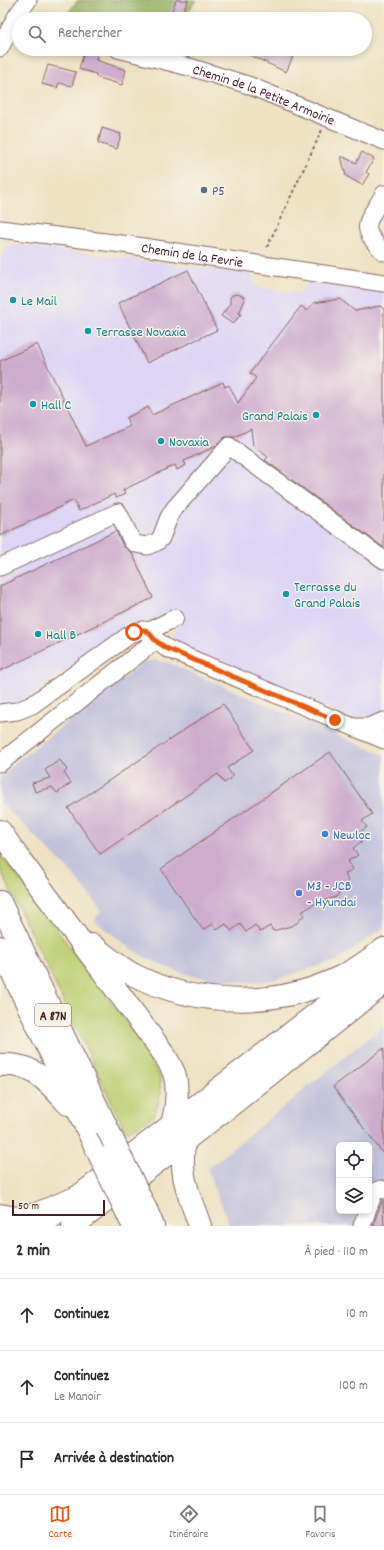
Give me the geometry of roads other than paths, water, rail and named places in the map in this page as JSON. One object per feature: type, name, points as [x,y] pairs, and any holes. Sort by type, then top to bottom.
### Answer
[{"type":"main road","points":[[0,832],[164,1054],[175,1075],[179,1132],[183,1152],[182,1170],[185,1184],[200,1226]]},
{"type":"main road","name":"A 87N","points":[[0,902],[94,1129]]},
{"type":"main road","points":[[72,930],[134,975],[189,995],[214,999],[239,1000],[263,998],[291,994],[317,987],[340,977],[366,962],[384,949]]},
{"type":"main road","name":"A 87N","points":[[0,947],[141,1222]]},
{"type":"main road","points":[[73,1226],[157,1161],[179,1132],[384,962]]},
{"type":"main road","points":[[40,1226],[78,1197],[179,1132],[384,983]]},
{"type":"main road","points":[[0,1065],[11,1064],[27,1068],[40,1075],[94,1129]]},
{"type":"main road","points":[[0,1214],[17,1218],[36,1214],[78,1197]]},
{"type":"street","points":[[20,12],[28,0]]},
{"type":"street","points":[[0,48],[12,25]]},
{"type":"street","name":"Chemin de la Petite Armoirie","points":[[146,56],[193,68],[248,85],[384,141]]},
{"type":"street","points":[[384,194],[368,220],[368,230],[370,238],[384,252]]},
{"type":"street","name":"Chemin de la Fevrie","points":[[0,229],[130,245],[384,283]]},
{"type":"street","points":[[0,567],[118,512],[132,541],[142,546],[152,545],[161,538],[169,517],[174,509],[229,446],[384,560]]},
{"type":"street","points":[[0,763],[175,618]]},
{"type":"street","points":[[0,713],[10,713],[25,709],[128,636],[143,630],[166,648],[384,740]]},
{"type":"street","points":[[353,726],[368,727],[384,721]]},
{"type":"street","points":[[372,1198],[374,1192],[381,1189],[384,1190]]},
{"type":"street","points":[[362,1226],[366,1214]]},
{"type":"place","name":"P5","points":[[204,190]]},
{"type":"place","name":"Le Mail","points":[[13,300]]},
{"type":"place","name":"Terrasse Novaxia","points":[[88,331]]},
{"type":"place","name":"Hall C","points":[[33,404]]},
{"type":"place","name":"Grand Palais","points":[[316,415]]},
{"type":"place","name":"Novaxia","points":[[161,441]]},
{"type":"place","name":"Terrasse du Grand Palais","points":[[286,594]]},
{"type":"place","name":"Hall B","points":[[38,634]]},
{"type":"place","name":"Newloc","points":[[325,834]]},
{"type":"place","name":"M3 - JCB - Hyundai","points":[[299,893]]}]
